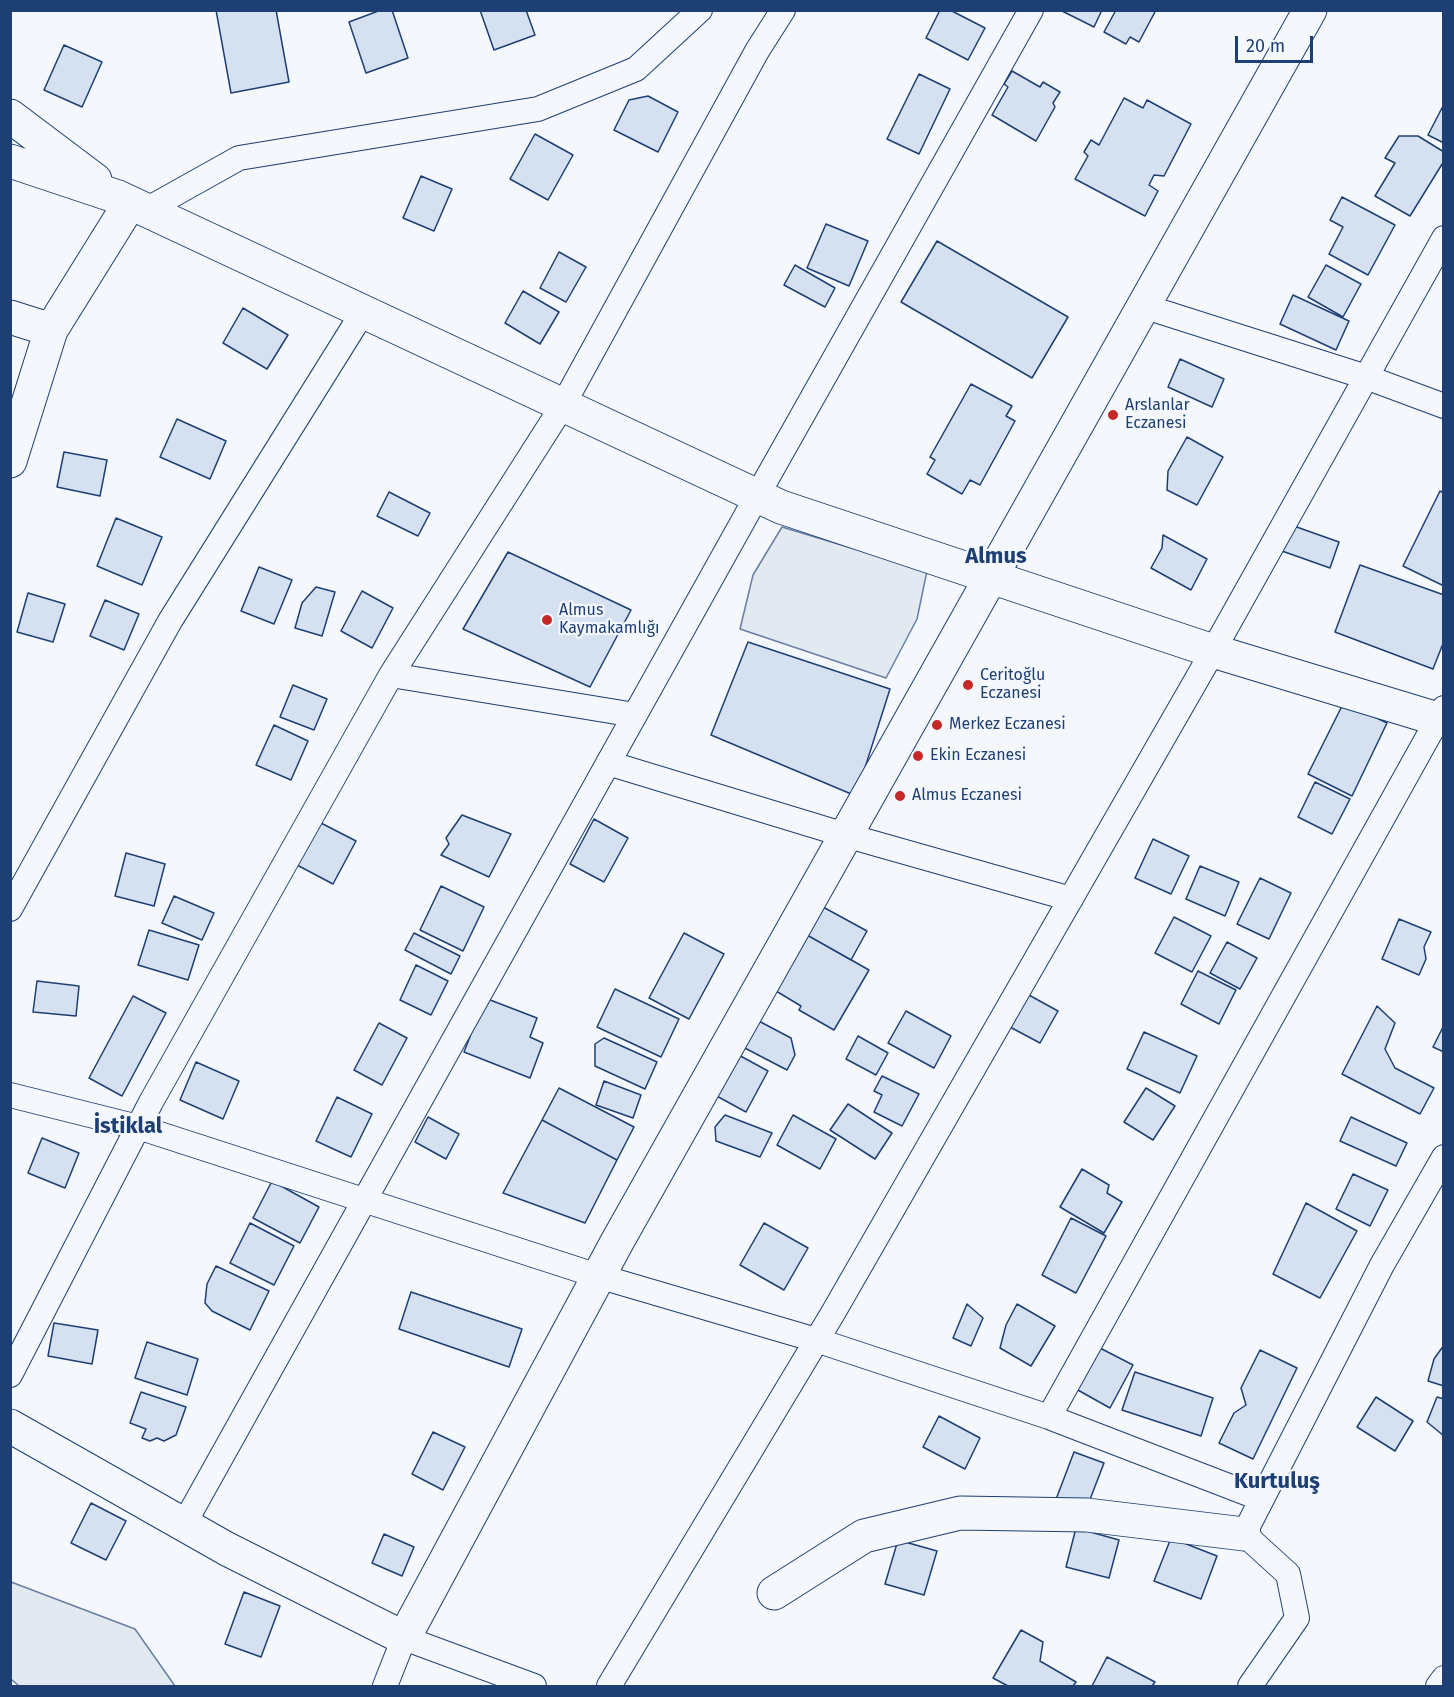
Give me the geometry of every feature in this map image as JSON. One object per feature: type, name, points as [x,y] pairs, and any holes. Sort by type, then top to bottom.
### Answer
[{"type":"street","points":[[10,461],[51,330],[131,204],[239,158],[538,109],[636,69],[700,10]]},
{"type":"street","points":[[10,1375],[138,1127],[391,675],[563,405],[758,51],[783,10]]},
{"type":"street","points":[[184,1524],[757,496],[1031,10]]},
{"type":"street","points":[[385,1686],[405,1638],[598,1276],[1310,10]]},
{"type":"street","points":[[10,116],[131,204]]},
{"type":"street","points":[[10,161],[131,204],[792,511],[1213,651],[1441,716],[1049,1417]]},
{"type":"street","points":[[609,1686],[816,1340],[1071,899],[1213,651],[1443,238]]},
{"type":"street","points":[[1143,306],[1366,377],[1443,406]]},
{"type":"street","points":[[10,909],[170,621],[363,312]]},
{"type":"street","points":[[10,317],[51,330]]},
{"type":"street","points":[[391,675],[635,715]]},
{"type":"street","points":[[608,763],[845,835],[1071,899]]},
{"type":"street","points":[[10,1095],[138,1127],[598,1276],[816,1340],[1049,1417],[1262,1498]]},
{"type":"street","points":[[1244,1534],[1382,1265],[1443,1157]]},
{"type":"street","points":[[10,1426],[184,1524],[405,1638],[534,1686]]},
{"type":"street","points":[[774,1593],[864,1536],[960,1513],[1087,1515],[1244,1534],[1288,1574],[1297,1618],[1250,1686]]},
{"type":"street","points":[[1438,1686],[1443,1678]]},
{"type":"shaded area","points":[[782,527],[927,571],[917,619],[886,678],[740,629],[753,575]]},
{"type":"shaded area","points":[[11,1582],[135,1629],[175,1686],[19,1686],[11,1679]]},
{"type":"building","points":[[216,10],[276,10],[289,82],[231,93]]},
{"type":"building","points":[[381,10],[392,10],[408,58],[366,73],[349,22]]},
{"type":"building","points":[[480,10],[526,10],[535,35],[494,50]]},
{"type":"building","points":[[940,10],[950,10],[985,28],[968,60],[926,38]]},
{"type":"building","points":[[1060,10],[1102,10],[1094,27]]},
{"type":"building","points":[[1116,10],[1156,10],[1139,42],[1130,37],[1126,44],[1104,32]]},
{"type":"building","points":[[64,45],[102,62],[82,107],[44,90]]},
{"type":"building","points":[[1012,71],[1040,87],[1043,82],[1060,92],[1053,103],[1055,107],[1036,141],[992,115],[1008,87],[1004,84]]},
{"type":"building","points":[[919,74],[950,89],[919,154],[887,139]]},
{"type":"building","points":[[648,96],[678,112],[658,152],[614,130],[629,100]]},
{"type":"building","points":[[1124,98],[1143,108],[1147,100],[1191,124],[1164,176],[1154,175],[1149,185],[1158,191],[1145,216],[1075,179],[1088,156],[1084,152],[1091,140],[1099,145]]},
{"type":"building","points":[[1444,104],[1444,143],[1428,135]]},
{"type":"building","points":[[535,134],[573,155],[548,200],[510,179]]},
{"type":"building","points":[[1399,136],[1418,136],[1444,152],[1444,161],[1410,216],[1375,196],[1395,163],[1385,158]]},
{"type":"building","points":[[421,176],[452,189],[434,231],[403,218]]},
{"type":"building","points":[[1342,197],[1395,225],[1368,275],[1329,254],[1343,227],[1330,220]]},
{"type":"building","points":[[826,224],[868,241],[849,286],[807,268]]},
{"type":"building","points":[[937,241],[1068,317],[1032,378],[901,302]]},
{"type":"building","points":[[559,252],[586,267],[566,302],[540,288]]},
{"type":"building","points":[[795,265],[835,288],[825,307],[784,285]]},
{"type":"building","points":[[1326,265],[1361,284],[1343,317],[1308,297]]},
{"type":"building","points":[[523,291],[559,312],[540,344],[505,323]]},
{"type":"building","points":[[1293,295],[1349,321],[1336,350],[1280,324]]},
{"type":"building","points":[[243,308],[288,335],[267,369],[223,343]]},
{"type":"building","points":[[1180,359],[1224,379],[1212,407],[1168,387]]},
{"type":"building","points":[[971,384],[1012,406],[1006,416],[1015,421],[980,485],[970,480],[962,494],[927,474],[935,460],[930,457]]},
{"type":"building","points":[[177,419],[226,441],[210,479],[160,457]]},
{"type":"building","points":[[1187,437],[1223,457],[1197,505],[1167,490],[1168,471]]},
{"type":"building","points":[[64,452],[107,460],[100,496],[57,487]]},
{"type":"building","points":[[1440,491],[1444,493],[1444,586],[1403,566]]},
{"type":"building","points":[[389,492],[430,513],[418,536],[377,516]]},
{"type":"building","points":[[116,518],[162,537],[142,585],[97,566]]},
{"type":"building","points":[[1291,525],[1339,542],[1330,568],[1282,551]]},
{"type":"building","points":[[1163,535],[1207,559],[1191,590],[1151,568],[1162,548]]},
{"type":"building","name":"Almus Kaymakamlığı","points":[[508,552],[631,610],[590,687],[463,629]]},
{"type":"building","points":[[1360,565],[1444,595],[1444,641],[1433,669],[1335,632]]},
{"type":"building","points":[[259,567],[292,580],[274,624],[241,611]]},
{"type":"building","points":[[316,587],[335,592],[322,636],[295,628],[302,603]]},
{"type":"building","points":[[362,591],[393,608],[372,648],[341,631]]},
{"type":"building","points":[[28,593],[65,604],[53,642],[17,632]]},
{"type":"building","points":[[105,600],[139,614],[124,650],[90,636]]},
{"type":"building","points":[[748,642],[890,689],[856,796],[711,735]]},
{"type":"building","points":[[293,685],[327,699],[314,730],[280,717]]},
{"type":"building","points":[[1344,702],[1387,723],[1352,796],[1308,774]]},
{"type":"building","points":[[274,725],[308,741],[291,780],[256,765]]},
{"type":"building","points":[[1315,782],[1350,799],[1332,834],[1298,817]]},
{"type":"building","points":[[462,815],[511,834],[489,877],[441,855],[449,844],[446,838]]},
{"type":"building","points":[[594,819],[628,838],[604,882],[570,864]]},
{"type":"building","points":[[319,822],[356,841],[333,884],[297,865]]},
{"type":"building","points":[[1153,839],[1189,856],[1171,894],[1135,878]]},
{"type":"building","points":[[126,853],[165,864],[154,906],[115,896]]},
{"type":"building","points":[[1200,866],[1239,882],[1225,916],[1186,899]]},
{"type":"building","points":[[1260,878],[1291,893],[1269,939],[1237,924]]},
{"type":"building","points":[[441,886],[484,907],[463,951],[420,930]]},
{"type":"building","points":[[174,896],[214,913],[202,940],[162,923]]},
{"type":"building","points":[[823,907],[867,931],[851,960],[807,935]]},
{"type":"building","points":[[1174,917],[1211,936],[1192,972],[1155,953]]},
{"type":"building","points":[[1399,919],[1431,932],[1424,947],[1426,959],[1419,975],[1382,959]]},
{"type":"building","points":[[149,930],[199,945],[188,980],[138,965]]},
{"type":"building","points":[[414,933],[460,956],[451,974],[405,950]]},
{"type":"building","points":[[684,933],[724,954],[689,1019],[649,998]]},
{"type":"building","points":[[807,935],[869,970],[834,1030],[799,1010],[801,1006],[776,991]]},
{"type":"building","points":[[1227,942],[1257,958],[1240,989],[1210,973]]},
{"type":"building","points":[[416,965],[448,981],[431,1015],[400,1000]]},
{"type":"building","points":[[1198,971],[1236,990],[1219,1024],[1181,1004]]},
{"type":"building","points":[[37,981],[79,986],[76,1016],[33,1012]]},
{"type":"building","points":[[615,989],[679,1019],[661,1057],[597,1027]]},
{"type":"building","points":[[1027,994],[1058,1011],[1040,1043],[1010,1027]]},
{"type":"building","points":[[133,996],[166,1013],[122,1096],[89,1078]]},
{"type":"building","points":[[485,998],[537,1018],[530,1037],[543,1043],[530,1078],[464,1052]]},
{"type":"building","points":[[1377,1006],[1395,1023],[1385,1049],[1395,1068],[1434,1088],[1420,1114],[1342,1074]]},
{"type":"building","points":[[906,1011],[951,1036],[934,1068],[888,1043]]},
{"type":"building","points":[[753,1018],[791,1038],[795,1055],[787,1070],[739,1045]]},
{"type":"building","points":[[379,1023],[407,1038],[382,1085],[354,1070]]},
{"type":"building","points":[[1444,1025],[1444,1052],[1433,1047]]},
{"type":"building","points":[[1144,1032],[1197,1056],[1180,1093],[1127,1069]]},
{"type":"building","points":[[858,1036],[888,1053],[876,1075],[846,1059]]},
{"type":"building","points":[[604,1038],[657,1062],[645,1089],[595,1066],[595,1044]]},
{"type":"building","points":[[735,1053],[768,1071],[746,1112],[713,1094]]},
{"type":"building","points":[[196,1062],[239,1081],[223,1119],[180,1100]]},
{"type":"building","points":[[882,1076],[919,1094],[902,1126],[874,1112],[882,1095],[874,1091]]},
{"type":"building","points":[[604,1081],[641,1095],[633,1118],[596,1105]]},
{"type":"building","points":[[559,1088],[634,1127],[617,1160],[542,1120]]},
{"type":"building","points":[[1146,1088],[1175,1106],[1153,1140],[1124,1122]]},
{"type":"building","points":[[337,1097],[372,1114],[351,1157],[316,1141]]},
{"type":"building","points":[[848,1104],[892,1133],[875,1159],[830,1130]]},
{"type":"building","points":[[725,1115],[772,1133],[760,1157],[716,1141],[715,1127]]},
{"type":"building","points":[[793,1115],[836,1139],[820,1169],[777,1145]]},
{"type":"building","points":[[428,1117],[459,1134],[446,1159],[415,1142]]},
{"type":"building","points":[[1351,1117],[1407,1143],[1396,1166],[1340,1141]]},
{"type":"building","points":[[542,1120],[617,1160],[585,1223],[503,1193]]},
{"type":"building","points":[[42,1138],[79,1153],[65,1188],[28,1173]]},
{"type":"building","points":[[1082,1169],[1109,1185],[1107,1193],[1122,1202],[1104,1233],[1060,1207]]},
{"type":"building","points":[[1353,1174],[1388,1190],[1370,1226],[1336,1209]]},
{"type":"building","points":[[272,1181],[319,1207],[300,1243],[253,1218]]},
{"type":"building","points":[[1306,1203],[1357,1231],[1320,1298],[1273,1274]]},
{"type":"building","points":[[1071,1218],[1106,1236],[1076,1293],[1042,1275]]},
{"type":"building","points":[[250,1223],[294,1246],[274,1285],[230,1263]]},
{"type":"building","points":[[764,1223],[808,1248],[784,1290],[740,1265]]},
{"type":"building","points":[[216,1266],[269,1291],[250,1330],[212,1311],[205,1303],[207,1284]]},
{"type":"building","points":[[411,1292],[522,1329],[509,1367],[399,1329]]},
{"type":"building","points":[[967,1304],[983,1318],[971,1346],[953,1338]]},
{"type":"building","points":[[1017,1304],[1055,1326],[1031,1366],[1000,1348],[1006,1325]]},
{"type":"building","points":[[54,1323],[98,1330],[92,1364],[48,1356]]},
{"type":"building","points":[[147,1342],[198,1359],[187,1395],[135,1378]]},
{"type":"building","points":[[1444,1345],[1444,1386],[1428,1381],[1434,1359]]},
{"type":"building","points":[[1098,1347],[1133,1365],[1110,1408],[1076,1389]]},
{"type":"building","points":[[1260,1350],[1297,1368],[1253,1459],[1219,1443],[1234,1413],[1246,1405],[1241,1388]]},
{"type":"building","points":[[1135,1372],[1213,1398],[1201,1436],[1122,1410]]},
{"type":"building","points":[[141,1392],[186,1407],[176,1435],[164,1441],[157,1438],[150,1441],[142,1438],[146,1429],[130,1423]]},
{"type":"building","points":[[1376,1397],[1413,1421],[1395,1451],[1357,1427]]},
{"type":"building","points":[[1437,1397],[1444,1399],[1444,1436],[1427,1422]]},
{"type":"building","points":[[939,1416],[980,1438],[965,1469],[923,1447]]},
{"type":"building","points":[[433,1432],[465,1447],[443,1490],[412,1474]]},
{"type":"building","points":[[1074,1452],[1104,1463],[1089,1502],[1055,1502]]},
{"type":"building","points":[[91,1503],[126,1521],[106,1560],[71,1543]]},
{"type":"building","points":[[1076,1528],[1119,1540],[1109,1578],[1066,1567]]},
{"type":"building","points":[[384,1534],[414,1547],[402,1576],[372,1563]]},
{"type":"building","points":[[1171,1538],[1217,1556],[1201,1599],[1154,1581]]},
{"type":"building","points":[[898,1540],[937,1551],[924,1595],[885,1584]]},
{"type":"building","points":[[244,1592],[280,1606],[261,1657],[225,1644]]},
{"type":"building","points":[[1021,1630],[1043,1642],[1040,1661],[1076,1682],[1073,1686],[1008,1686],[993,1678]]},
{"type":"building","points":[[1107,1657],[1155,1682],[1152,1686],[1092,1686]]},
{"type":"place","name":"Arslanlar Eczanesi","points":[[1113,415]]},
{"type":"place","name":"Almus Kaymakamlığı","points":[[547,620]]},
{"type":"place","name":"Ceritoğlu Eczanesi","points":[[968,685]]},
{"type":"place","name":"Merkez Eczanesi","points":[[937,725]]},
{"type":"place","name":"Ekin Eczanesi","points":[[918,756]]},
{"type":"place","name":"Almus Eczanesi","points":[[900,796]]},
{"type":"district","name":"Almus","points":[[996,557]]},
{"type":"district","name":"İstiklal","points":[[128,1127]]},
{"type":"district","name":"Kurtuluş","points":[[1277,1482]]}]
